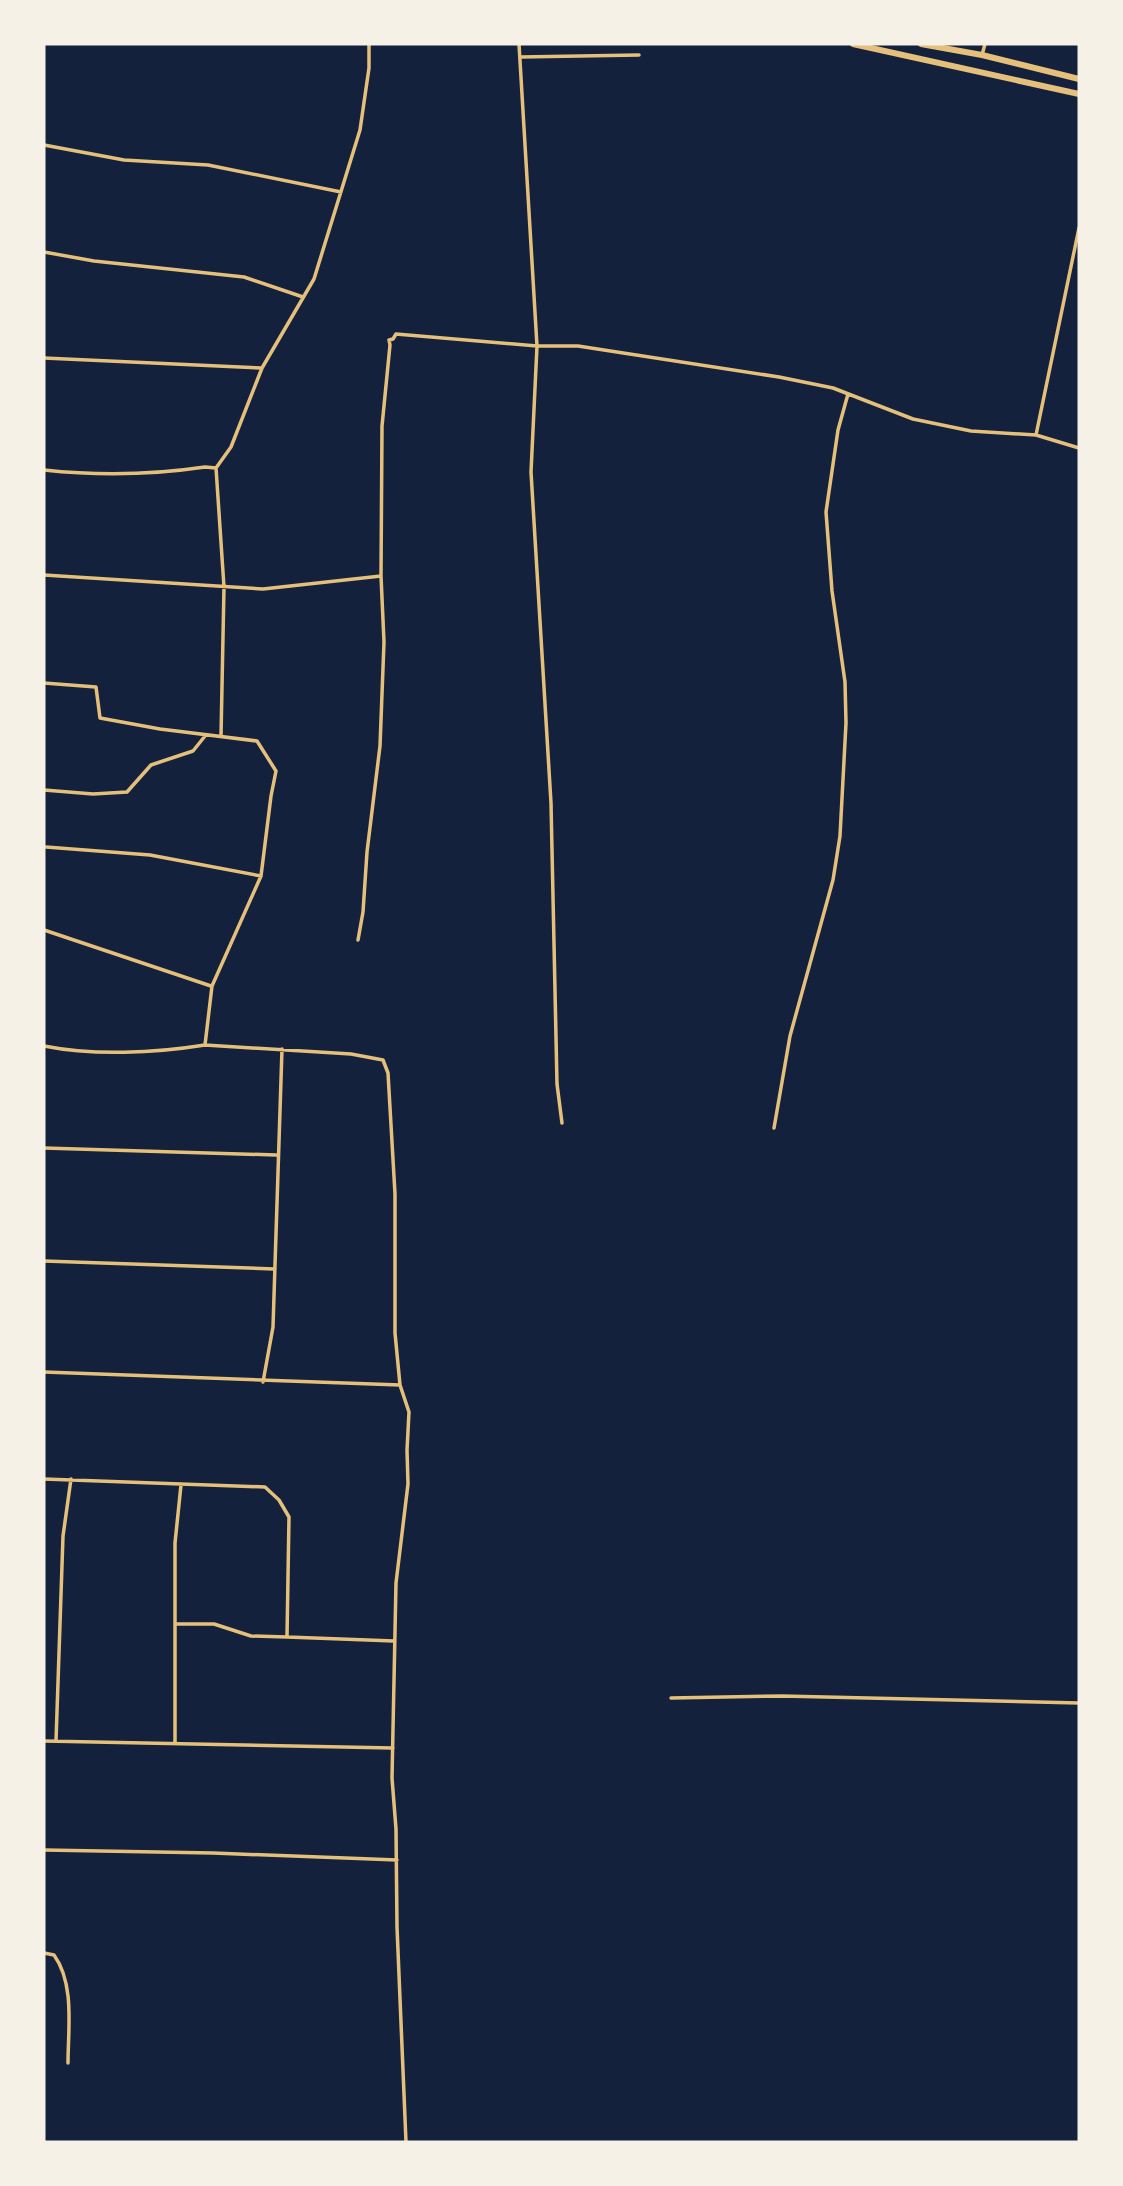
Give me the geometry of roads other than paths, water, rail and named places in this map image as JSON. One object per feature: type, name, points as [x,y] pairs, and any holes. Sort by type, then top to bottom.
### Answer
[{"type":"highway","points":[[853,44],[1079,94]]},
{"type":"highway","points":[[921,44],[982,55],[1079,79]]},
{"type":"street","points":[[222,736],[224,587],[216,468],[231,447],[262,368],[314,279],[360,130],[369,68],[369,44]]},
{"type":"street","points":[[519,44],[537,346],[531,472],[551,803],[557,1084],[562,1123]]},
{"type":"street","points":[[982,55],[985,44]]},
{"type":"street","points":[[520,57],[639,55]]},
{"type":"street","points":[[44,145],[124,160],[208,165],[341,192]]},
{"type":"street","points":[[1036,435],[1079,228]]},
{"type":"street","points":[[44,252],[94,261],[244,277],[303,297]]},
{"type":"street","points":[[358,940],[380,746],[384,642],[381,576],[382,426],[389,340],[396,334],[537,346],[578,346],[779,377],[833,388],[913,419],[971,431],[1036,435],[1079,447]]},
{"type":"street","points":[[44,358],[262,368]]},
{"type":"street","points":[[774,1128],[790,1036],[833,880],[840,836],[845,682],[832,591],[826,512],[838,430],[848,394]]},
{"type":"street","points":[[44,470],[86,475],[133,475],[216,468]]},
{"type":"street","points":[[44,575],[263,589],[381,576]]},
{"type":"street","points":[[44,683],[96,687],[100,718],[257,741],[276,771],[261,876],[212,986],[205,1045]]},
{"type":"street","points":[[44,790],[93,794],[127,792],[151,765],[193,751],[205,735]]},
{"type":"street","points":[[46,847],[150,855],[261,876]]},
{"type":"street","points":[[44,930],[212,986]]},
{"type":"street","points":[[44,1046],[69,1051],[173,1050],[205,1045],[351,1054],[383,1060],[388,1073],[393,1136],[395,1333],[400,1385],[409,1412],[408,1484],[396,1583],[392,1779],[407,2142]]},
{"type":"street","points":[[263,1381],[273,1327],[282,1049]]},
{"type":"street","points":[[44,1148],[277,1155]]},
{"type":"street","points":[[44,1261],[274,1269]]},
{"type":"street","points":[[44,1373],[400,1385]]},
{"type":"street","points":[[44,1479],[265,1487],[279,1500],[289,1517],[287,1637]]},
{"type":"street","points":[[56,1741],[62,1536],[71,1479]]},
{"type":"street","points":[[175,1743],[175,1543],[181,1485]]},
{"type":"street","points":[[175,1624],[214,1624],[251,1636],[395,1641]]},
{"type":"street","points":[[671,1698],[782,1696],[1079,1703]]},
{"type":"street","points":[[44,1741],[393,1748]]},
{"type":"street","points":[[44,1850],[397,1860]]},
{"type":"street","points":[[44,1953],[54,1955],[60,1964],[67,1988],[68,2063]]}]
